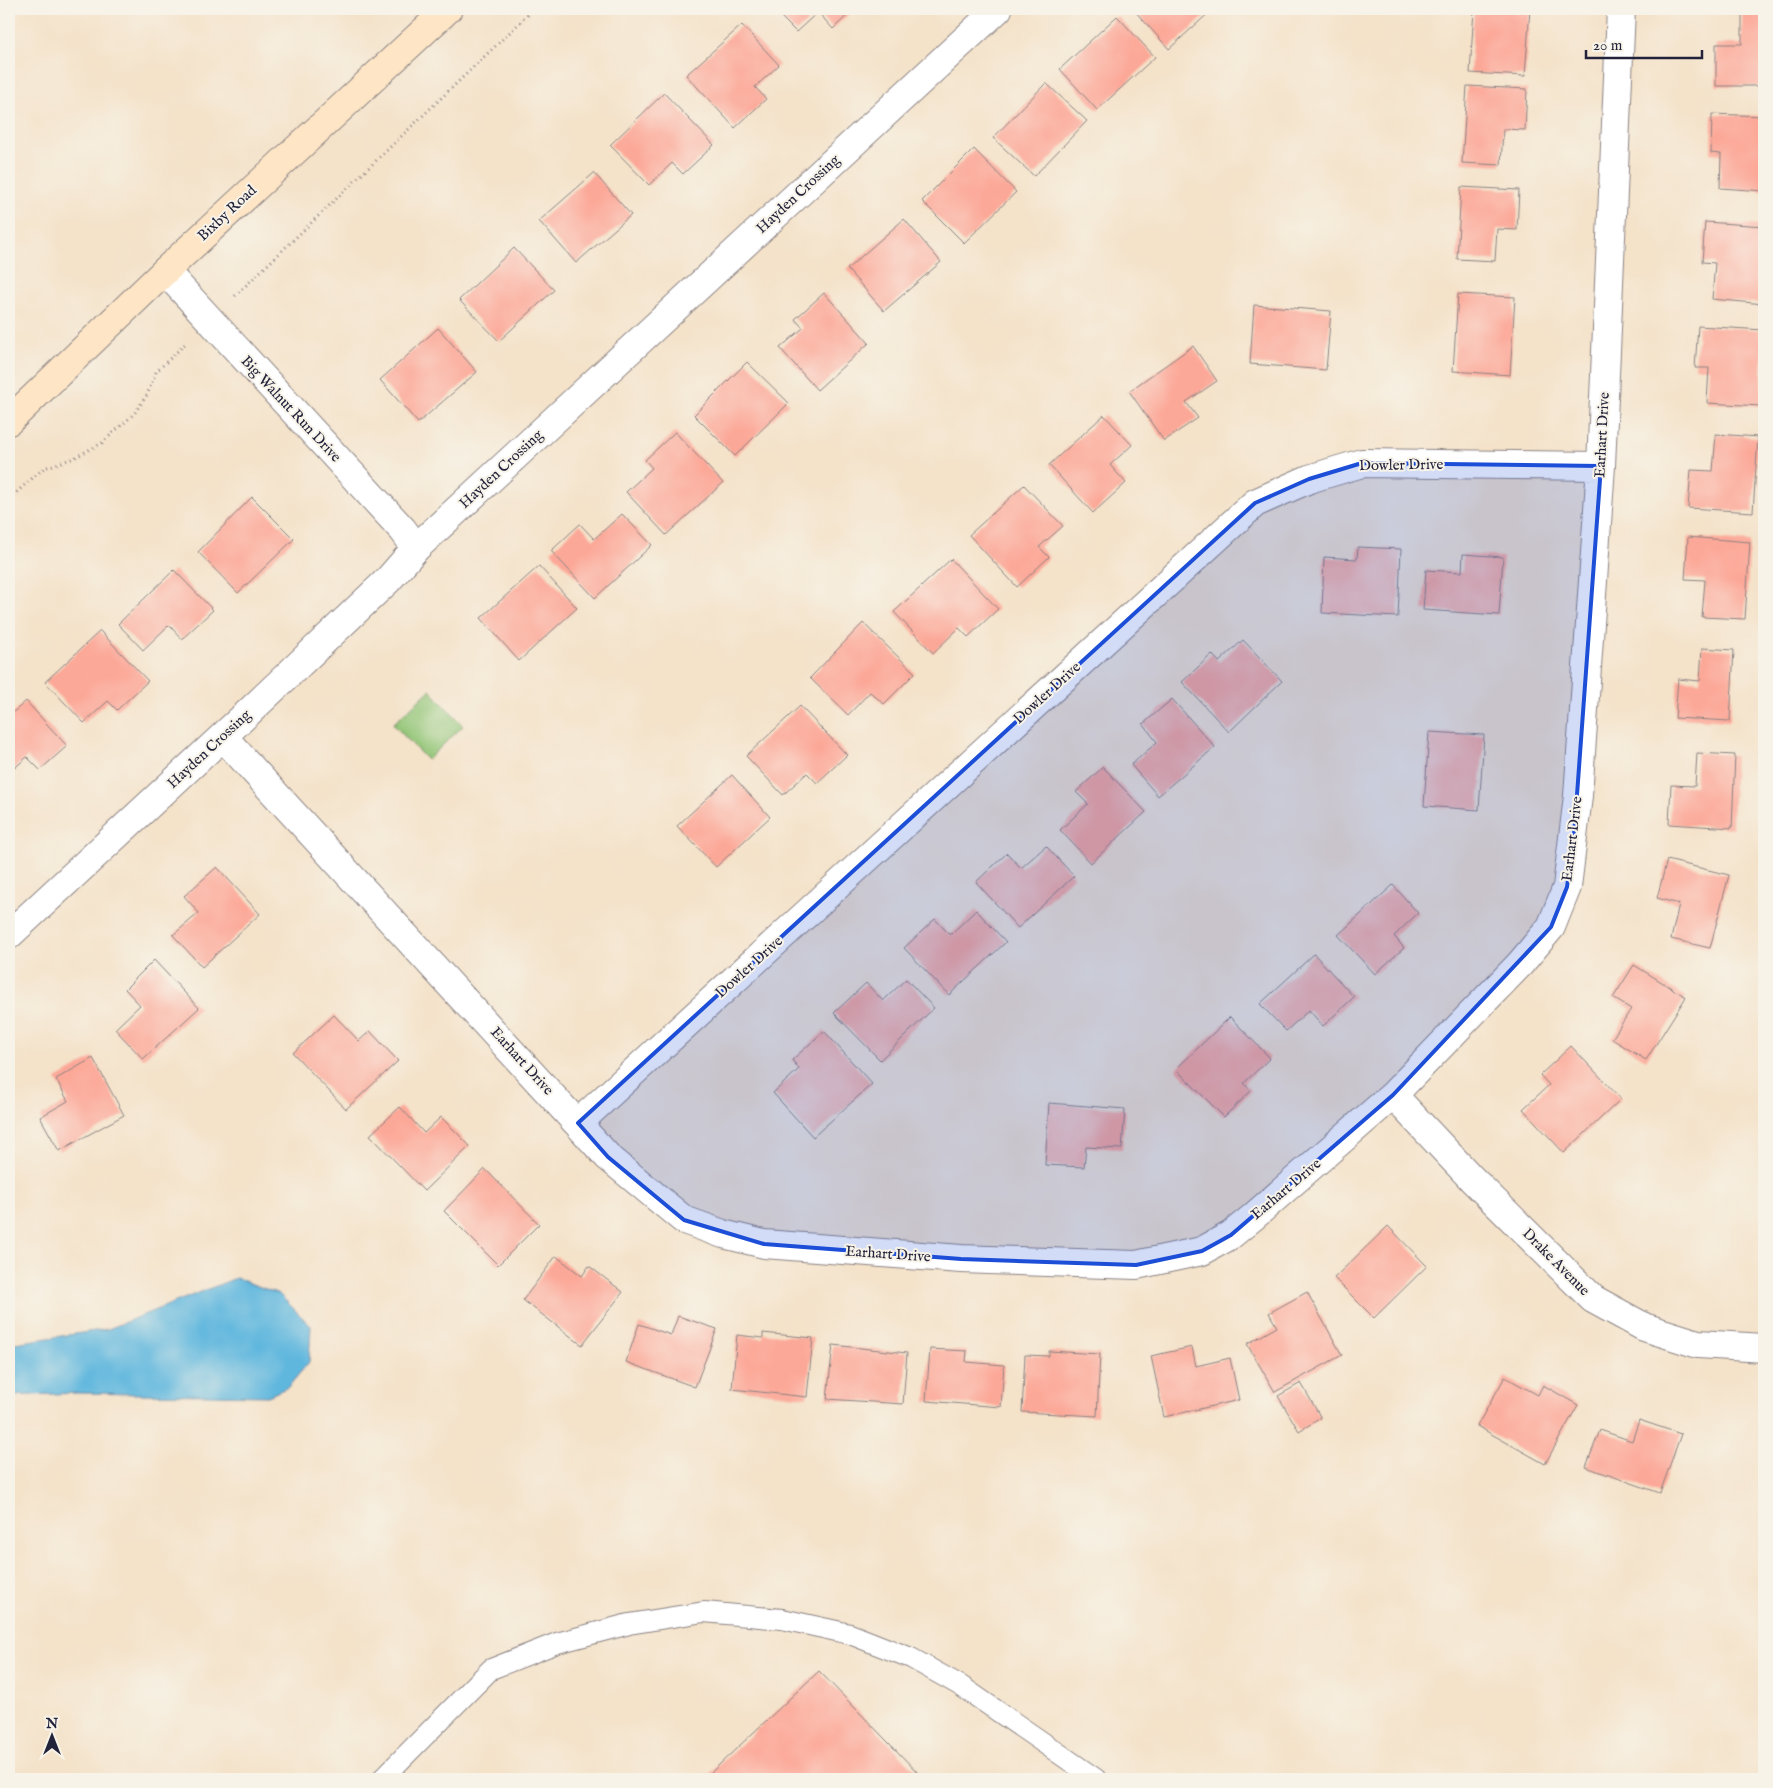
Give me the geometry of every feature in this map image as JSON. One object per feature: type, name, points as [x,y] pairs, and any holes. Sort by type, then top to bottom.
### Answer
[{"type":"street","name":"Bixby Road","points":[[9,421],[165,271],[448,9]]},
{"type":"street","name":"Hayden Crossing","points":[[9,935],[223,737],[388,580],[416,548],[998,9]]},
{"type":"street","name":"Earhart Drive","points":[[223,737],[608,1156],[684,1220],[731,1236],[764,1244],[951,1258],[1136,1265],[1202,1251],[1230,1235],[1393,1095],[1526,956],[1551,927],[1566,887],[1578,796],[1601,466],[1621,9]]},
{"type":"street","name":"Big Walnut Run Drive","points":[[165,271],[404,530],[416,548]]},
{"type":"street","name":"Dowler Drive","points":[[578,1123],[1255,503],[1309,479],[1362,463],[1601,466]]},
{"type":"street","name":"Drake Avenue","points":[[1393,1095],[1472,1179],[1593,1299],[1644,1327],[1698,1344],[1764,1348]]},
{"type":"lane","points":[[382,1779],[491,1669],[557,1643],[629,1624],[704,1612],[782,1619],[850,1634],[912,1658],[961,1686],[1096,1779]]},
{"type":"path","points":[[9,499],[44,468],[74,458],[102,443],[134,414],[147,395],[156,372],[534,9]]},
{"type":"highlighted area","points":[[1362,463],[1601,466],[1574,836],[1567,887],[1551,927],[1393,1095],[1231,1235],[1202,1251],[1136,1265],[961,1259],[764,1244],[684,1220],[608,1157],[578,1123],[1255,503],[1309,479]]},
{"type":"green space","points":[[430,690],[463,726],[427,760],[393,724]]},
{"type":"water","points":[[236,1278],[279,1294],[311,1326],[309,1362],[288,1387],[268,1396],[77,1393],[9,1396],[9,1342],[15,1343],[108,1329]]},
{"type":"building","points":[[773,9],[854,9],[833,29],[818,12],[796,32]]},
{"type":"building","points":[[1133,9],[1213,9],[1169,49]]},
{"type":"building","points":[[1474,9],[1530,9],[1525,76],[1470,73]]},
{"type":"building","points":[[1742,13],[1764,13],[1764,86],[1716,86],[1716,44],[1742,44]]},
{"type":"building","points":[[1117,16],[1155,57],[1097,110],[1060,69]]},
{"type":"building","points":[[742,25],[779,65],[755,87],[766,99],[735,128],[686,75]]},
{"type":"building","points":[[1046,83],[1087,121],[1034,176],[993,138]]},
{"type":"building","points":[[1467,86],[1527,89],[1525,130],[1503,129],[1501,165],[1462,163]]},
{"type":"building","points":[[664,93],[714,145],[683,174],[672,163],[649,185],[610,145]]},
{"type":"building","points":[[1712,114],[1764,116],[1764,191],[1720,188],[1721,154],[1711,153]]},
{"type":"building","points":[[974,149],[1016,192],[964,243],[922,201]]},
{"type":"building","points":[[594,173],[631,215],[576,263],[539,221]]},
{"type":"building","points":[[1461,187],[1519,190],[1517,230],[1497,229],[1495,261],[1457,259]]},
{"type":"building","points":[[904,219],[941,262],[884,311],[847,269]]},
{"type":"building","points":[[1705,222],[1764,226],[1764,304],[1712,299],[1715,263],[1702,262]]},
{"type":"building","points":[[514,248],[554,290],[499,341],[459,300]]},
{"type":"building","points":[[824,293],[869,343],[817,390],[780,348],[803,328],[795,319]]},
{"type":"building","points":[[1458,294],[1515,297],[1510,375],[1453,371]]},
{"type":"building","points":[[1254,305],[1331,311],[1326,370],[1250,364]]},
{"type":"building","points":[[1698,326],[1764,330],[1761,406],[1707,403],[1709,368],[1695,368]]},
{"type":"building","points":[[438,328],[477,372],[418,423],[380,380]]},
{"type":"building","points":[[1193,346],[1217,381],[1186,402],[1198,418],[1164,441],[1129,391]]},
{"type":"building","points":[[747,362],[789,403],[735,456],[694,415]]},
{"type":"building","points":[[1104,415],[1132,445],[1110,465],[1126,483],[1093,513],[1049,465]]},
{"type":"building","points":[[675,432],[723,483],[666,535],[626,492],[652,468],[645,460]]},
{"type":"building","points":[[1716,434],[1758,437],[1753,512],[1688,508],[1691,470],[1713,471]]},
{"type":"building","points":[[1024,485],[1063,526],[1039,547],[1049,557],[1017,587],[969,535]]},
{"type":"building","points":[[252,497],[294,539],[238,593],[198,552]]},
{"type":"building","points":[[622,514],[652,545],[595,598],[551,551],[580,524],[594,539]]},
{"type":"building","points":[[1688,537],[1750,542],[1745,619],[1702,617],[1705,580],[1685,579]]},
{"type":"building","points":[[1358,547],[1401,549],[1398,617],[1322,613],[1324,557],[1357,559]]},
{"type":"building","points":[[1463,554],[1503,557],[1499,615],[1423,610],[1426,570],[1462,572]]},
{"type":"building","points":[[951,559],[998,609],[968,637],[959,628],[933,653],[894,612]]},
{"type":"building","points":[[539,566],[577,608],[519,661],[481,618]]},
{"type":"building","points":[[174,570],[213,610],[182,639],[169,625],[143,650],[118,624]]},
{"type":"building","points":[[863,623],[915,673],[884,704],[870,692],[848,715],[810,678]]},
{"type":"building","points":[[100,631],[148,681],[117,710],[108,701],[84,723],[45,682]]},
{"type":"building","points":[[1243,640],[1282,681],[1229,732],[1182,682],[1212,654],[1219,662]]},
{"type":"building","points":[[1702,648],[1734,650],[1730,721],[1675,718],[1678,679],[1700,681]]},
{"type":"building","points":[[1172,699],[1215,747],[1158,796],[1131,765],[1157,742],[1143,724]]},
{"type":"building","points":[[26,701],[67,746],[40,770],[27,757],[9,773],[9,716]]},
{"type":"building","points":[[800,706],[847,755],[817,783],[807,773],[783,795],[746,756]]},
{"type":"building","points":[[1429,732],[1484,735],[1479,810],[1424,806]]},
{"type":"building","points":[[1697,753],[1735,755],[1732,828],[1669,824],[1671,785],[1695,786]]},
{"type":"building","points":[[1103,767],[1146,812],[1091,863],[1060,830],[1088,804],[1076,792]]},
{"type":"building","points":[[732,775],[770,817],[716,867],[677,826]]},
{"type":"building","points":[[1046,846],[1074,876],[1018,928],[976,882],[1007,853],[1021,868]]},
{"type":"building","points":[[1667,860],[1729,875],[1710,948],[1671,939],[1679,904],[1657,898]]},
{"type":"building","points":[[217,867],[260,914],[202,967],[173,935],[199,913],[184,896]]},
{"type":"building","points":[[1393,885],[1418,913],[1394,936],[1404,948],[1375,974],[1338,935]]},
{"type":"building","points":[[976,910],[1006,942],[949,995],[904,948],[935,919],[950,935]]},
{"type":"building","points":[[1314,954],[1354,997],[1323,1026],[1309,1010],[1286,1031],[1260,1004]]},
{"type":"building","points":[[154,960],[199,1008],[143,1059],[115,1029],[140,1005],[125,989]]},
{"type":"building","points":[[1634,965],[1686,997],[1646,1060],[1612,1039],[1631,1009],[1613,998]]},
{"type":"building","points":[[906,979],[934,1008],[880,1060],[834,1013],[866,983],[883,1001]]},
{"type":"building","points":[[334,1015],[359,1041],[370,1031],[398,1061],[346,1109],[293,1053]]},
{"type":"building","points":[[1230,1017],[1270,1058],[1244,1083],[1251,1091],[1224,1117],[1176,1069]]},
{"type":"building","points":[[824,1031],[872,1084],[813,1137],[773,1093],[799,1069],[792,1060]]},
{"type":"building","points":[[1571,1046],[1621,1099],[1564,1153],[1523,1109],[1549,1085],[1540,1075]]},
{"type":"building","points":[[93,1058],[124,1115],[59,1151],[40,1117],[68,1101],[56,1079]]},
{"type":"building","points":[[1049,1103],[1125,1109],[1122,1149],[1086,1147],[1084,1167],[1045,1165]]},
{"type":"building","points":[[400,1107],[424,1133],[441,1117],[470,1146],[424,1191],[370,1135]]},
{"type":"building","points":[[485,1169],[539,1224],[498,1265],[444,1211]]},
{"type":"building","points":[[1388,1226],[1427,1266],[1374,1318],[1334,1278]]},
{"type":"building","points":[[556,1256],[582,1276],[589,1266],[623,1292],[582,1345],[523,1300]]},
{"type":"building","points":[[1307,1292],[1342,1355],[1275,1392],[1247,1344],[1277,1327],[1269,1313]]},
{"type":"building","points":[[678,1316],[717,1329],[695,1387],[626,1362],[639,1324],[671,1335]]},
{"type":"building","points":[[763,1333],[813,1338],[807,1397],[732,1389],[737,1335],[763,1338]]},
{"type":"building","points":[[833,1345],[907,1353],[903,1404],[827,1399]]},
{"type":"building","points":[[1192,1347],[1196,1366],[1230,1358],[1239,1400],[1164,1417],[1151,1356]]},
{"type":"building","points":[[930,1349],[967,1351],[966,1362],[1004,1365],[1001,1407],[926,1401]]},
{"type":"building","points":[[1049,1351],[1100,1354],[1097,1416],[1022,1412],[1025,1355],[1049,1356]]},
{"type":"building","points":[[1505,1377],[1538,1395],[1543,1385],[1578,1405],[1545,1464],[1477,1426]]},
{"type":"building","points":[[1301,1383],[1321,1418],[1299,1431],[1278,1396]]},
{"type":"building","points":[[1639,1420],[1681,1434],[1660,1493],[1586,1467],[1600,1430],[1632,1441]]},
{"type":"building","points":[[819,1671],[924,1779],[704,1779]]}]
